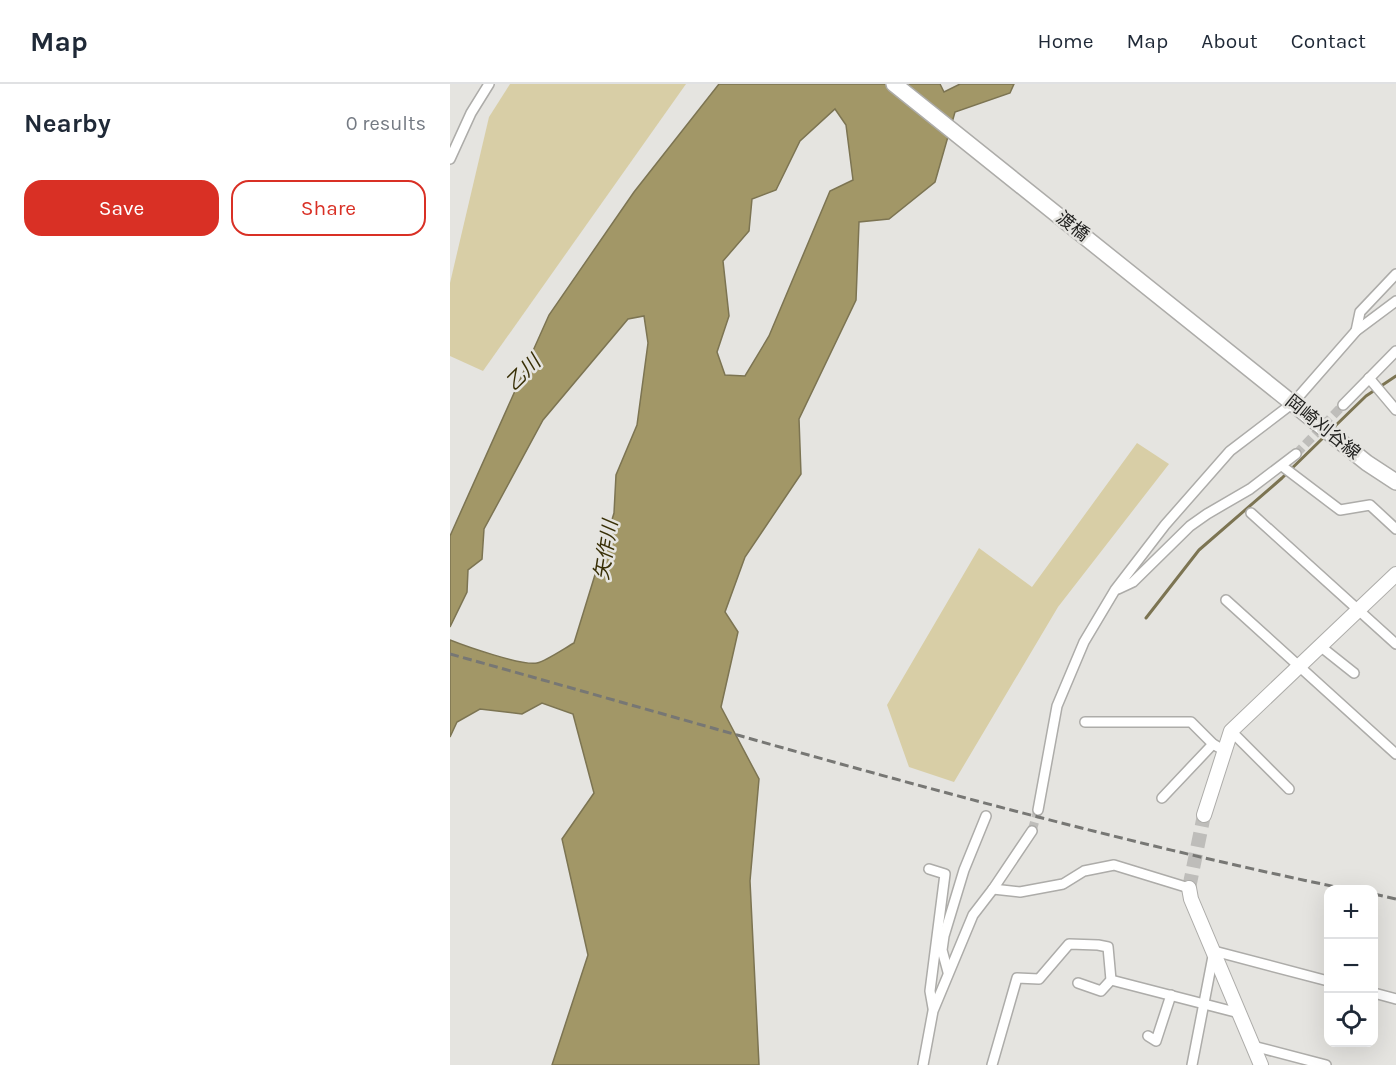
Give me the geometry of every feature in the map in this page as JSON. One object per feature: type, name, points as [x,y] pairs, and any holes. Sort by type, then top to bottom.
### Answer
[{"type":"main road","name":"渡橋","points":[[894,84],[1252,369]]},
{"type":"main road","name":"岡崎刈谷線","points":[[1252,369],[1367,463],[1396,482]]},
{"type":"street","points":[[450,159],[471,113],[489,84]]},
{"type":"street","points":[[1356,331],[1360,312],[1396,274]]},
{"type":"street","points":[[1038,810],[1057,706],[1084,642],[1115,590],[1165,525],[1230,451],[1293,403],[1356,331],[1396,301]]},
{"type":"street","points":[[1344,405],[1396,351]]},
{"type":"street","points":[[1369,378],[1396,410]]},
{"type":"street","points":[[1115,590],[1132,582],[1164,549],[1207,514],[1250,489],[1296,454]]},
{"type":"street","points":[[1282,466],[1340,510],[1370,505],[1396,529]]},
{"type":"street","points":[[1251,513],[1396,644]]},
{"type":"street","points":[[1162,798],[1219,748],[1231,731],[1396,574]]},
{"type":"street","points":[[1226,600],[1396,754]]},
{"type":"street","points":[[1320,646],[1354,673]]},
{"type":"street","points":[[1085,722],[1191,722],[1219,748]]},
{"type":"street","points":[[1231,731],[1288,789]]},
{"type":"street","points":[[1204,815],[1219,748]]},
{"type":"street","points":[[948,972],[942,950],[944,936],[964,870],[986,816]]},
{"type":"street","points":[[923,1065],[933,1011],[972,915],[993,889],[1032,831]]},
{"type":"street","points":[[993,889],[1020,892],[1063,884],[1084,872],[1114,865],[1189,888],[1191,899],[1261,1065]]},
{"type":"street","points":[[929,869],[945,874],[930,991],[933,1011]]},
{"type":"street","points":[[993,1065],[1017,978],[1039,979],[1069,944],[1108,947],[1111,980],[1101,991],[1078,983]]},
{"type":"street","points":[[1214,951],[1324,980]]},
{"type":"street","points":[[1192,1065],[1214,951]]},
{"type":"street","points":[[1111,980],[1239,1013]]},
{"type":"street","points":[[1378,994],[1396,999]]},
{"type":"street","points":[[1149,1036],[1156,1041],[1172,995]]},
{"type":"street","points":[[1253,1046],[1326,1065]]},
{"type":"shaded area","points":[[510,84],[686,84],[483,371],[450,356],[450,283],[489,117]]},
{"type":"shaded area","points":[[1137,443],[1169,464],[1058,607],[954,782],[909,767],[887,705],[979,548],[1032,587]]},
{"type":"water","name":"矢作川","points":[[719,84],[940,84],[944,92],[960,84],[1014,84],[1010,93],[955,112],[935,182],[889,219],[859,222],[856,300],[799,419],[801,474],[745,557],[725,612],[738,632],[721,707],[759,779],[750,881],[759,1065],[552,1065],[588,955],[562,839],[594,793],[573,714],[542,703],[522,714],[480,709],[457,722],[450,737],[450,640],[494,655],[530,663],[545,660],[574,643],[614,513],[616,475],[637,425],[648,343],[644,316],[628,319],[543,420],[484,529],[482,559],[468,570],[467,592],[450,627],[450,536],[549,315],[634,192]],"holes":[[[835,109],[846,125],[853,180],[830,191],[769,336],[745,376],[725,375],[717,352],[729,316],[723,261],[749,231],[752,199],[776,190],[800,141]]]},
{"type":"waterway","points":[[1332,429],[1366,396],[1396,376]]},
{"type":"waterway","points":[[1146,618],[1199,550],[1282,478],[1325,436]]},
{"type":"tunnel","points":[[1296,454],[1343,405]]},
{"type":"tunnel","points":[[1032,831],[1038,810]]},
{"type":"tunnel","points":[[1189,888],[1204,815]]},
{"type":"railway","points":[[450,654],[1011,810],[1124,839],[1328,885]]},
{"type":"railway","points":[[1378,895],[1396,899]]},
{"type":"water label","name":"乙川","points":[[523,373]]}]
